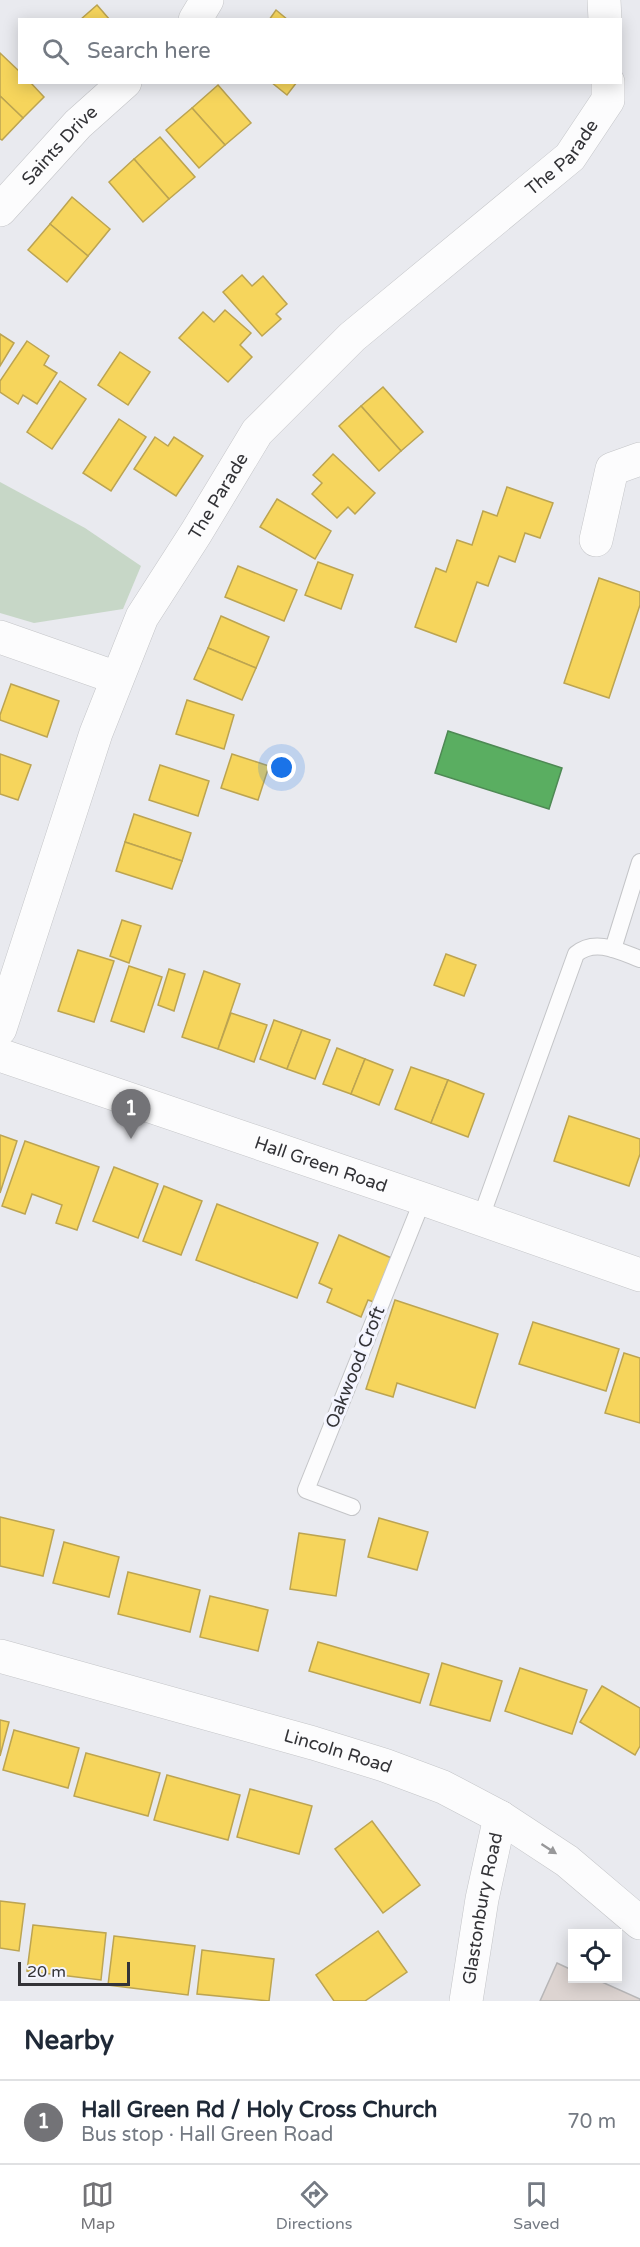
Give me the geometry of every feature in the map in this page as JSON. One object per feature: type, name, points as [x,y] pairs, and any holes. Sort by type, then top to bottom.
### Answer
[{"type":"street","points":[[196,18],[207,0]]},
{"type":"street","points":[[604,0],[606,18]]},
{"type":"street","name":"Saints Drive","points":[[0,210],[78,124],[123,84]]},
{"type":"street","name":"The Parade","points":[[0,1029],[96,733],[142,617],[196,533],[256,432],[352,337],[570,157],[608,100],[608,84]]},
{"type":"street","points":[[596,540],[612,469],[640,459]]},
{"type":"street","points":[[0,637],[117,678]]},
{"type":"street","name":"Hall Green Road","points":[[0,1055],[640,1275]]},
{"type":"street","name":"Lincoln Road","points":[[0,1656],[313,1743],[384,1765],[443,1787],[500,1817],[567,1861],[640,1923]]},
{"type":"street","name":"Glastonbury Road","points":[[466,2001],[482,1899],[500,1817]]},
{"type":"lane","points":[[613,949],[640,862]]},
{"type":"lane","points":[[480,1220],[576,954],[584,948],[602,946],[640,958]]},
{"type":"lane","name":"Oakwood Croft","points":[[352,1507],[306,1490],[423,1199]]},
{"type":"green space","points":[[0,482],[85,528],[141,566],[123,609],[34,623],[0,613]]},
{"type":"building: Homes","points":[[97,5],[108,18],[82,18]]},
{"type":"building: Homes","points":[[276,10],[286,18],[270,18]]},
{"type":"building: Homes","points":[[0,53],[18,70],[18,84],[32,84],[44,97],[23,118],[0,96]]},
{"type":"building: Homes","points":[[273,84],[295,84],[287,95]]},
{"type":"building: Homes","points":[[218,85],[251,123],[225,145],[192,108]]},
{"type":"building: Homes","points":[[0,96],[23,118],[2,140],[0,139]]},
{"type":"building: Homes","points":[[192,108],[225,145],[199,168],[166,130]]},
{"type":"building: Homes","points":[[160,137],[195,177],[169,199],[134,159]]},
{"type":"building: Homes","points":[[134,159],[169,199],[143,222],[109,182]]},
{"type":"building: Homes","points":[[72,197],[110,229],[88,256],[50,224]]},
{"type":"building: Homes","points":[[50,224],[88,256],[67,282],[28,250]]},
{"type":"building: Homes","points":[[242,275],[252,286],[263,276],[287,304],[276,314],[281,319],[262,336],[223,292]]},
{"type":"building: Homes","points":[[225,310],[251,333],[240,345],[252,357],[228,382],[179,338],[203,312],[214,322]]},
{"type":"building: Homes","points":[[0,334],[14,343],[0,366]]},
{"type":"building: Homes","points":[[27,341],[49,356],[44,365],[57,373],[37,404],[23,395],[18,404],[0,392],[0,381]]},
{"type":"building: Homes","points":[[120,352],[150,372],[128,405],[98,385]]},
{"type":"building: Homes","points":[[60,381],[86,399],[52,449],[27,432]]},
{"type":"building: Homes","points":[[383,387],[423,432],[401,451],[361,406]]},
{"type":"building: Homes","points":[[361,406],[401,451],[379,471],[339,426]]},
{"type":"building: Homes","points":[[119,419],[146,437],[111,491],[83,473]]},
{"type":"building: Homes","points":[[155,437],[168,446],[174,437],[203,456],[176,496],[134,469]]},
{"type":"building: Homes","points":[[333,454],[375,493],[355,514],[348,507],[337,518],[312,494],[322,483],[313,475]]},
{"type":"building: Homes","points":[[507,487],[553,503],[540,538],[525,533],[515,562],[499,556],[488,586],[477,582],[456,642],[415,627],[436,568],[446,572],[457,540],[472,545],[483,511],[497,516]]},
{"type":"building: Homes","points":[[277,499],[331,531],[315,559],[260,527]]},
{"type":"building: Homes","points":[[318,562],[353,575],[341,609],[305,595]]},
{"type":"building: Homes","points":[[238,566],[297,590],[284,621],[225,597]]},
{"type":"building: Homes","points":[[599,578],[640,592],[640,605],[609,698],[564,683]]},
{"type":"building: Homes","points":[[221,616],[269,637],[256,668],[208,648]]},
{"type":"building: Homes","points":[[208,648],[256,668],[242,700],[194,679]]},
{"type":"building: Homes","points":[[11,684],[59,701],[47,737],[0,720]]},
{"type":"building: Homes","points":[[187,700],[234,715],[224,749],[176,734]]},
{"type":"building: Homes","points":[[0,754],[31,765],[18,800],[0,794]]},
{"type":"building: Homes","points":[[232,754],[269,766],[258,800],[221,788]]},
{"type":"building: Homes","points":[[160,765],[209,781],[198,816],[149,800]]},
{"type":"building: Homes","points":[[134,814],[191,833],[182,861],[125,842]]},
{"type":"building: Homes","points":[[125,842],[182,861],[172,889],[116,871]]},
{"type":"building: Homes","points":[[122,920],[141,926],[129,963],[110,956]]},
{"type":"building: Homes","points":[[78,950],[114,961],[94,1022],[58,1011]]},
{"type":"building: Homes","points":[[446,954],[476,965],[464,996],[434,985]]},
{"type":"building: Homes","points":[[129,966],[162,977],[144,1032],[111,1021]]},
{"type":"building: Homes","points":[[169,969],[185,974],[174,1011],[158,1005]]},
{"type":"building: Homes","points":[[204,971],[240,984],[218,1049],[182,1037]]},
{"type":"building: Homes","points":[[231,1013],[267,1025],[254,1062],[218,1049]]},
{"type":"building: Homes","points":[[274,1020],[302,1030],[287,1069],[260,1059]]},
{"type":"building: Homes","points":[[302,1030],[330,1040],[315,1079],[287,1069]]},
{"type":"building: Homes","points":[[337,1048],[365,1059],[351,1094],[323,1084]]},
{"type":"building: Homes","points":[[365,1059],[393,1070],[379,1105],[351,1094]]},
{"type":"building: Homes","points":[[411,1067],[448,1080],[431,1123],[395,1109]]},
{"type":"building: Homes","points":[[448,1080],[484,1094],[468,1137],[431,1123]]},
{"type":"building: Homes","points":[[569,1116],[640,1139],[640,1154],[629,1186],[554,1161]]},
{"type":"building: Homes","points":[[0,1135],[17,1141],[0,1193]]},
{"type":"building: Homes","points":[[25,1141],[99,1167],[77,1230],[56,1223],[62,1205],[32,1194],[25,1214],[2,1206]]},
{"type":"building: Homes","points":[[114,1167],[158,1184],[138,1238],[93,1221]]},
{"type":"building: Homes","points":[[164,1186],[202,1201],[181,1255],[143,1241]]},
{"type":"building: Homes","points":[[217,1204],[318,1243],[297,1298],[196,1260]]},
{"type":"building: Homes","points":[[339,1235],[396,1260],[377,1303],[368,1300],[361,1317],[327,1302],[332,1289],[319,1283]]},
{"type":"building: Homes","points":[[395,1300],[498,1334],[475,1408],[397,1383],[393,1397],[366,1389]]},
{"type":"building: Homes","points":[[533,1322],[619,1349],[606,1391],[519,1364]]},
{"type":"building: Homes","points":[[624,1353],[640,1358],[640,1423],[605,1413]]},
{"type":"building: Homes","points":[[0,1517],[54,1530],[43,1576],[0,1566]]},
{"type":"building: Homes","points":[[379,1518],[428,1532],[417,1570],[368,1557]]},
{"type":"building: Homes","points":[[299,1533],[345,1540],[336,1596],[290,1589]]},
{"type":"building: Homes","points":[[64,1542],[119,1557],[109,1597],[53,1583]]},
{"type":"building: Homes","points":[[128,1572],[200,1590],[190,1632],[118,1614]]},
{"type":"building: Homes","points":[[210,1596],[268,1610],[258,1651],[200,1637]]},
{"type":"building: Homes","points":[[318,1642],[429,1674],[420,1703],[309,1671]]},
{"type":"building: Homes","points":[[442,1663],[502,1681],[490,1721],[430,1705]]},
{"type":"building: Homes","points":[[520,1668],[587,1690],[572,1734],[505,1711]]},
{"type":"building: Homes","points":[[602,1686],[640,1708],[640,1746],[635,1755],[580,1722]]},
{"type":"building: Homes","points":[[0,1720],[9,1722],[0,1756]]},
{"type":"building: Homes","points":[[14,1730],[79,1748],[68,1788],[3,1770]]},
{"type":"building: Homes","points":[[86,1753],[160,1773],[148,1816],[74,1796]]},
{"type":"building: Homes","points":[[167,1775],[240,1795],[228,1840],[154,1820]]},
{"type":"building: Homes","points":[[250,1789],[312,1806],[299,1854],[237,1837]]},
{"type":"building: Homes","points":[[372,1821],[420,1885],[383,1913],[335,1849]]},
{"type":"building: Homes","points":[[0,1901],[25,1904],[19,1951],[0,1948]]},
{"type":"building: Homes","points":[[33,1925],[106,1933],[101,1980],[27,1971]]},
{"type":"building: Homes","points":[[378,1931],[407,1972],[365,2001],[334,2001],[316,1975]]},
{"type":"building: Homes","points":[[114,1936],[195,1946],[188,1995],[108,1985]]},
{"type":"building: Homes","points":[[202,1950],[274,1959],[269,2001],[197,1994]]},
{"type":"building: Public","points":[[448,731],[562,768],[549,809],[435,773]]},
{"type":"building: Other","points":[[557,1963],[568,1968],[568,1983],[604,1983],[640,1999],[640,2001],[540,2001]]},
{"type":"place","name":"Hall Green Rd / Holy Cross Church","points":[[131,1139]]}]
